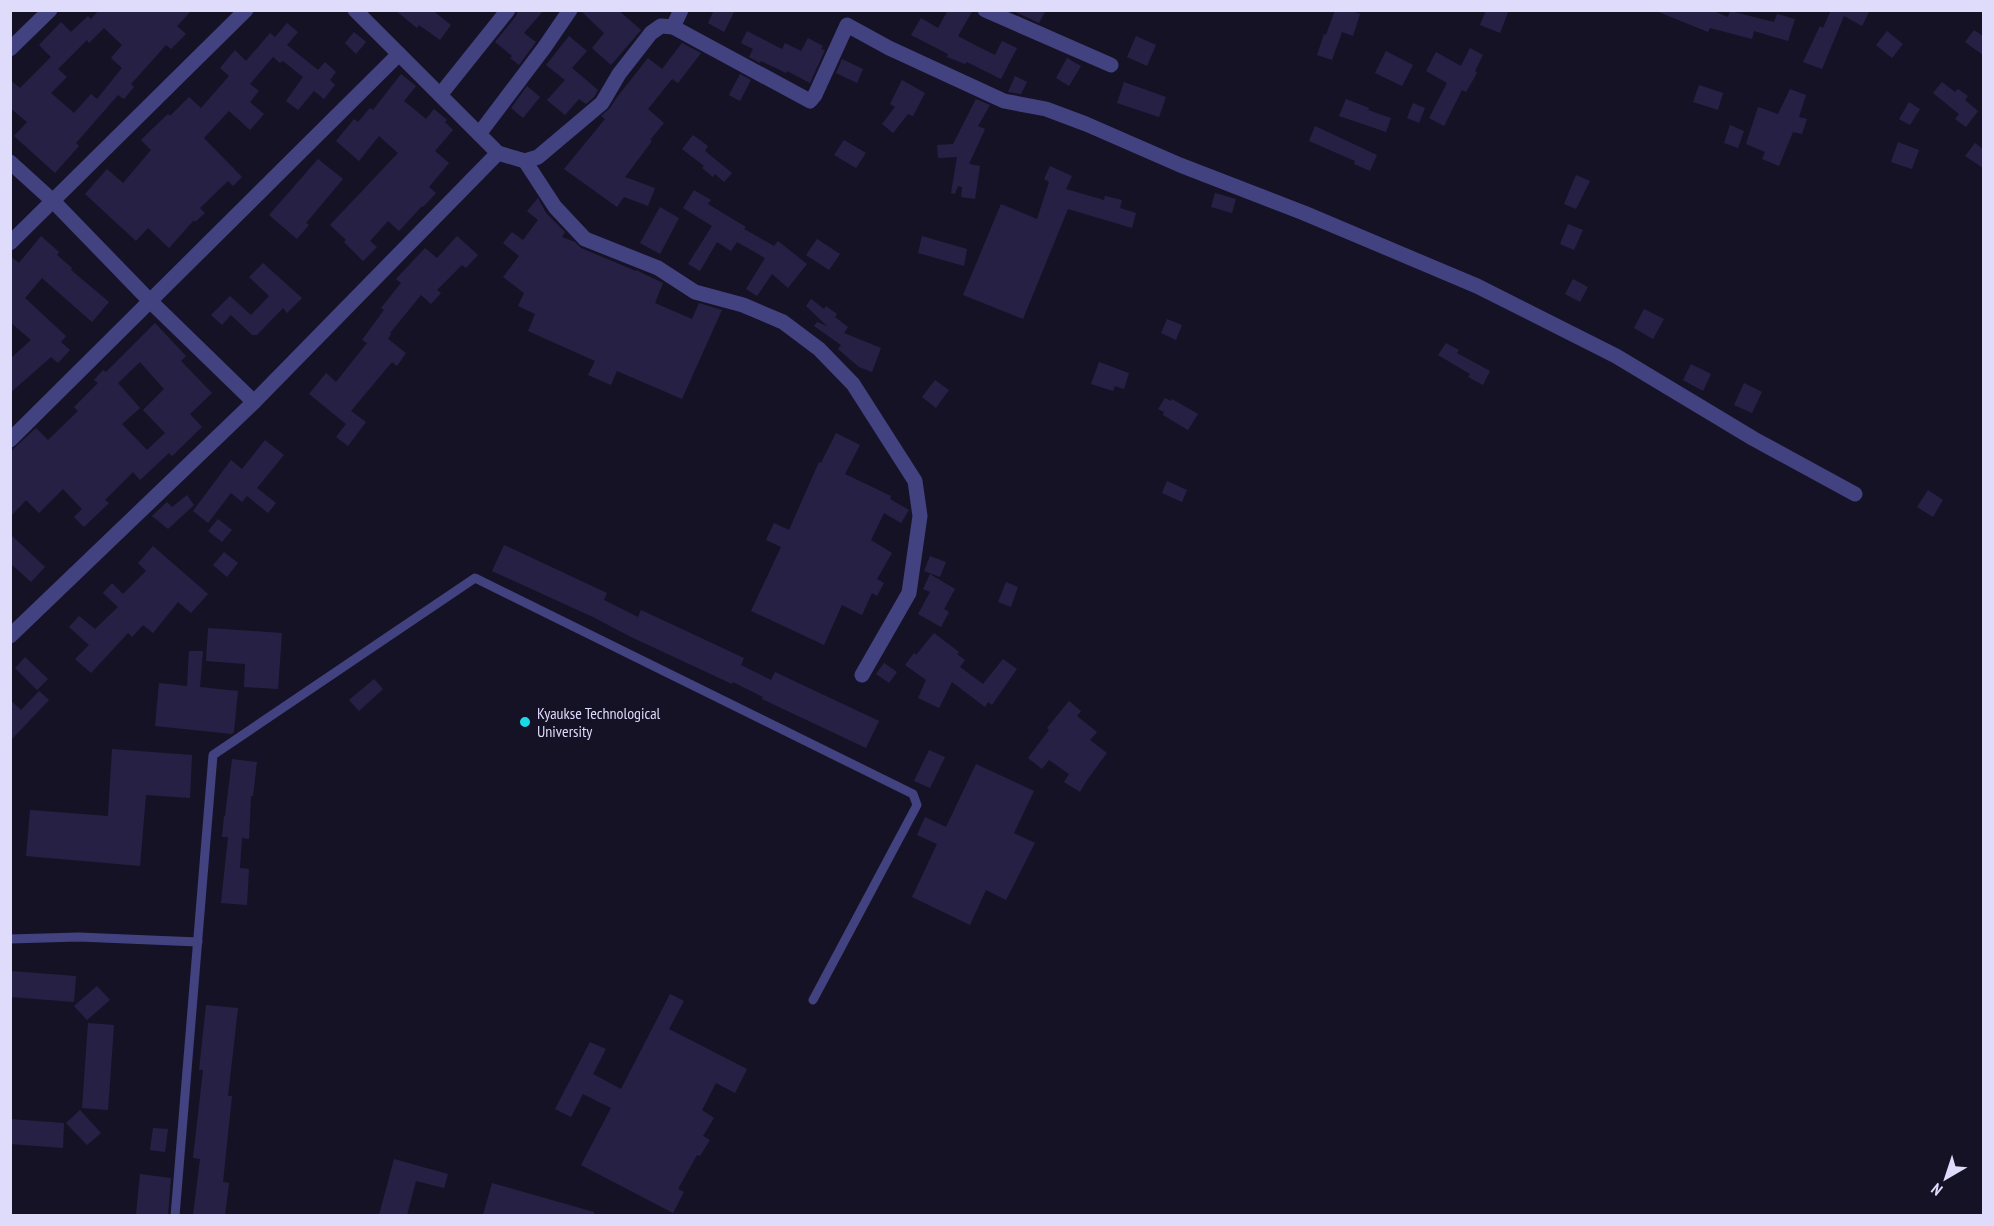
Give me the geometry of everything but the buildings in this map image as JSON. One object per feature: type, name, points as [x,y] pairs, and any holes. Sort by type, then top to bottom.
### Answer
[{"type":"street","points":[[10,49],[50,10]]},
{"type":"street","points":[[10,243],[246,10]]},
{"type":"street","points":[[355,10],[498,153],[525,161],[538,157],[602,103],[619,74],[651,33],[661,26],[673,27],[810,100],[847,25],[889,48],[1004,101],[1046,109],[1086,124],[1180,165],[1304,213],[1477,286],[1616,356],[1754,439],[1855,494]]},
{"type":"street","points":[[440,95],[508,10]]},
{"type":"street","points":[[479,134],[570,10]]},
{"type":"street","points":[[673,27],[681,10]]},
{"type":"street","points":[[985,10],[1111,65]]},
{"type":"street","points":[[10,440],[399,54]]},
{"type":"street","points":[[10,636],[254,402],[498,153]]},
{"type":"street","points":[[525,161],[555,207],[585,239],[658,268],[695,292],[743,305],[783,322],[819,349],[853,384],[915,481],[920,516],[909,593],[862,675]]},
{"type":"street","points":[[10,162],[54,202],[150,301],[254,402]]},
{"type":"lane","points":[[175,1215],[213,756],[475,578],[913,794],[917,805],[813,1000]]},
{"type":"lane","points":[[10,939],[80,937],[198,942]]},
{"type":"place","name":"Kyaukse Technological University","points":[[525,722]]}]
